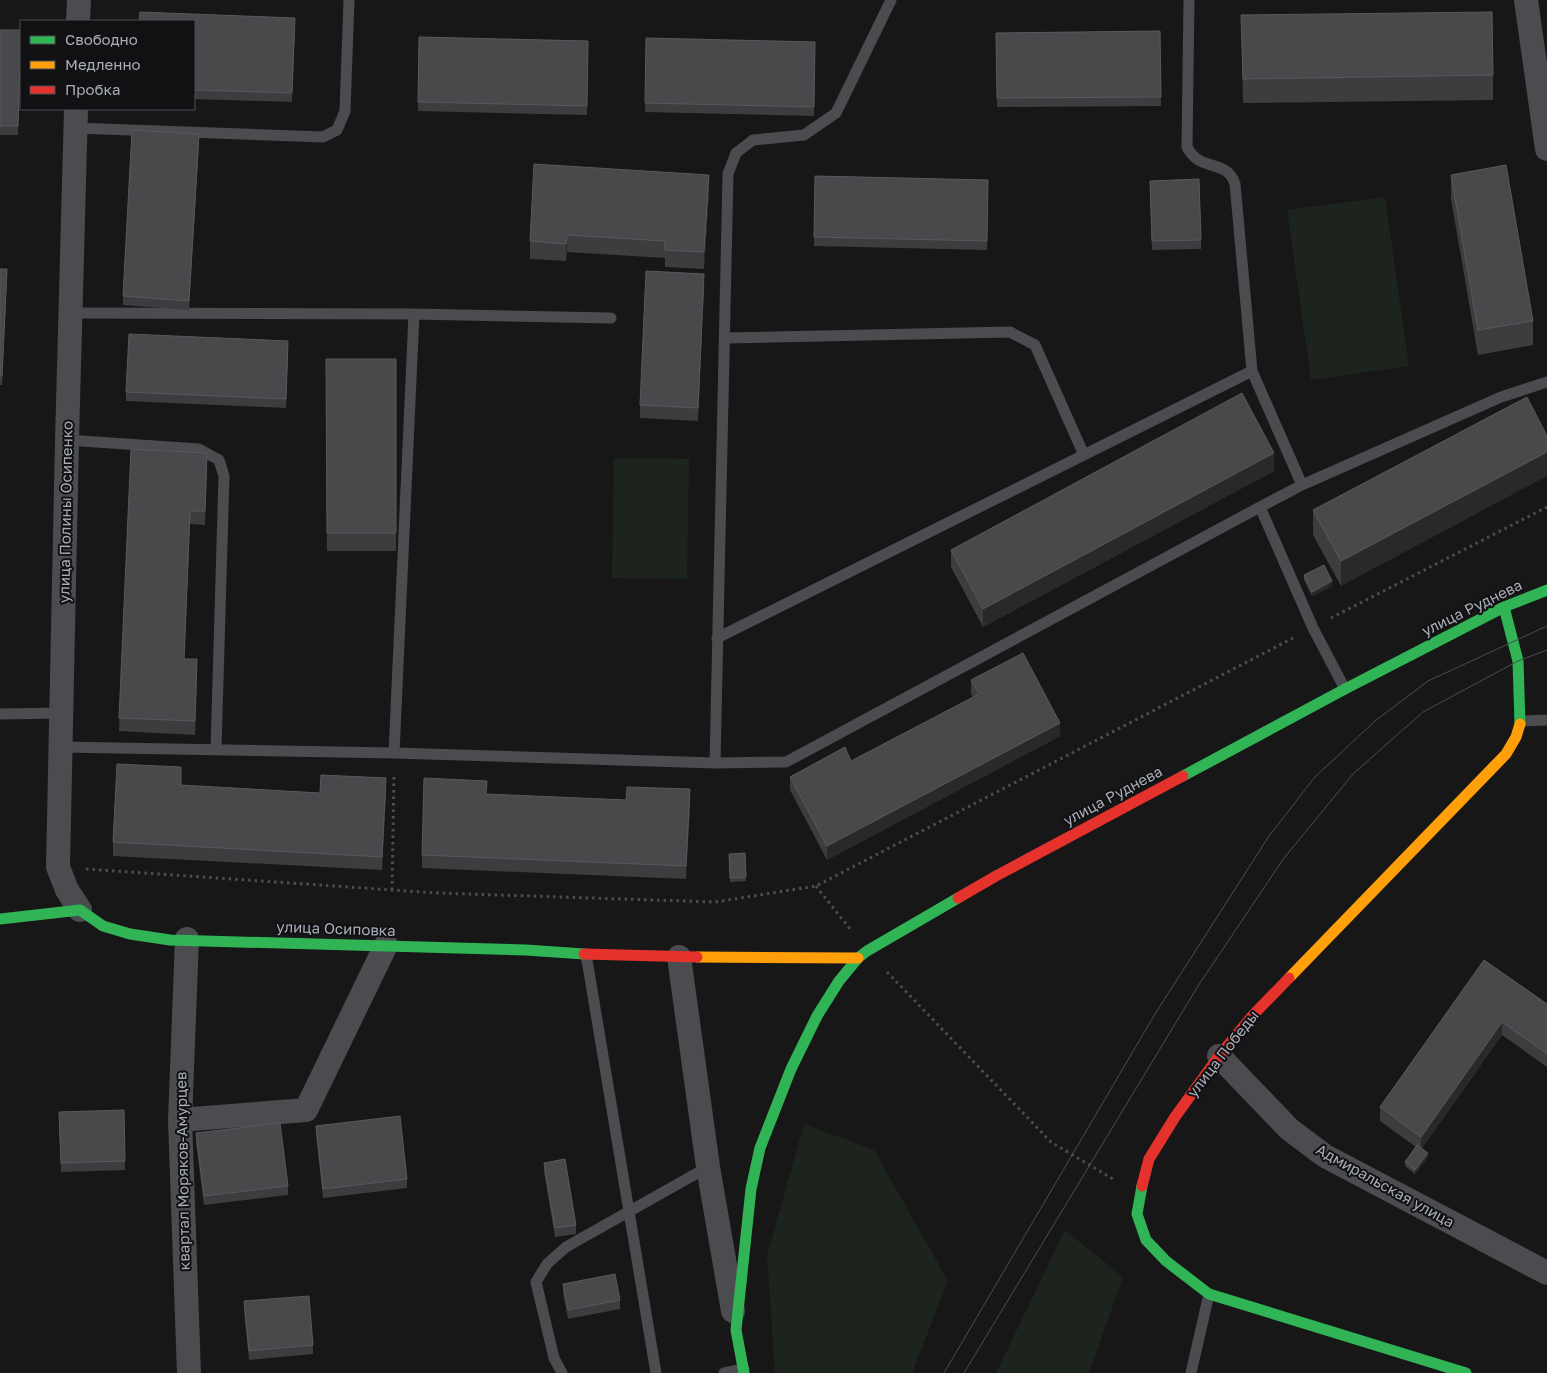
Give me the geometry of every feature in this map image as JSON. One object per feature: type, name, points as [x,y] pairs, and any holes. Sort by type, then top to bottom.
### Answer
[{"type":"street","points":[[78,20],[79,0]]},
{"type":"street","points":[[1526,0],[1546,143]]},
{"type":"street","name":"улица Полины Осипенко","points":[[76,118],[58,867],[67,890],[80,910]]},
{"type":"street","name":"улица Руднева","points":[[863,955],[1005,871],[1345,689],[1504,607],[1547,590]]},
{"type":"street","name":"улица Победы","points":[[1466,1373],[1209,1294],[1166,1261],[1146,1240],[1137,1214],[1149,1159],[1175,1117],[1219,1056],[1253,1015],[1506,754],[1516,737],[1521,721],[1518,661],[1504,607]]},
{"type":"street","points":[[0,919],[80,910]]},
{"type":"street","name":"улица Осиповка","points":[[80,910],[103,926],[130,934],[170,940],[386,945],[679,957]]},
{"type":"street","name":"квартал Моряков-Амурцев","points":[[187,940],[180,1120],[189,1373]]},
{"type":"street","points":[[180,1120],[306,1110],[386,945]]},
{"type":"street","points":[[744,1371],[708,1167],[679,957],[863,955]]},
{"type":"street","points":[[736,1330],[751,1189],[760,1148],[791,1069],[817,1016],[839,981],[863,955]]},
{"type":"street","name":"Адмиральская улица","points":[[1219,1056],[1289,1129],[1325,1156],[1547,1273]]},
{"type":"lane","points":[[76,118],[323,137],[337,130],[344,111],[349,0]]},
{"type":"lane","points":[[715,763],[728,174],[736,153],[753,140],[804,135],[836,113],[891,0]]},
{"type":"lane","points":[[1189,0],[1187,147],[1191,155],[1197,160],[1223,169],[1232,175],[1235,184],[1252,371],[1302,485]]},
{"type":"lane","points":[[71,314],[414,314],[612,318]]},
{"type":"lane","points":[[394,753],[414,314]]},
{"type":"lane","points":[[725,338],[1010,332],[1035,345],[1084,455]]},
{"type":"lane","points":[[717,638],[1252,371]]},
{"type":"lane","points":[[61,747],[394,753],[715,763],[786,762],[1302,485],[1501,396],[1547,382]]},
{"type":"lane","points":[[67,440],[199,449],[219,460],[224,476],[216,749]]},
{"type":"lane","points":[[1260,507],[1313,628],[1345,689]]},
{"type":"lane","points":[[0,714],[62,713]]},
{"type":"lane","points":[[1521,721],[1547,720]]},
{"type":"lane","points":[[586,954],[656,1373]]},
{"type":"lane","points":[[562,1373],[554,1358],[536,1282],[547,1264],[566,1247],[708,1167]]},
{"type":"lane","points":[[1191,1373],[1209,1294]]},
{"type":"lane","points":[[724,1373],[744,1371]]},
{"type":"path","points":[[58,867],[436,893],[714,902],[816,886],[1547,507]]},
{"type":"path","points":[[392,890],[394,753]]},
{"type":"path","points":[[816,886],[863,955],[1051,1142],[1140,1194]]},
{"type":"shaded area","points":[[1385,197],[1409,366],[1311,380],[1287,210]]},
{"type":"shaded area","points":[[614,458],[689,459],[687,579],[612,578]]},
{"type":"shaded area","points":[[804,1124],[874,1150],[948,1281],[912,1373],[775,1373],[767,1256]]},
{"type":"shaded area","points":[[1065,1230],[1123,1277],[1089,1373],[996,1373]]},
{"type":"building","points":[[140,12],[295,18],[292,93],[195,90],[195,20],[139,20]]},
{"type":"building","points":[[1492,12],[1493,75],[1243,79],[1241,15]]},
{"type":"building","points":[[0,30],[20,30],[18,126],[0,126]]},
{"type":"building","points":[[1160,31],[1161,97],[997,98],[996,33]]},
{"type":"building","points":[[419,37],[588,41],[587,106],[418,102]]},
{"type":"building","points":[[646,38],[815,42],[814,107],[645,103]]},
{"type":"building","points":[[132,130],[199,134],[189,301],[123,296]]},
{"type":"building","points":[[534,164],[709,175],[704,252],[665,250],[665,241],[567,235],[566,244],[530,241]]},
{"type":"building","points":[[1506,165],[1533,321],[1478,330],[1451,175]]},
{"type":"building","points":[[815,176],[988,180],[987,241],[814,237]]},
{"type":"building","points":[[1199,179],[1201,240],[1152,241],[1150,181]]},
{"type":"building","points":[[0,269],[7,269],[2,376],[0,376]]},
{"type":"building","points":[[646,271],[704,274],[698,408],[640,405]]},
{"type":"building","points":[[129,334],[288,341],[286,399],[126,392]]},
{"type":"building","points":[[326,359],[396,359],[396,533],[327,533]]},
{"type":"building","points":[[1242,393],[1274,453],[983,609],[951,550]]},
{"type":"building","points":[[1527,397],[1547,436],[1547,452],[1341,561],[1313,510]]},
{"type":"building","points":[[131,449],[207,453],[205,511],[190,511],[184,659],[197,659],[195,721],[119,718]]},
{"type":"building","points":[[1324,565],[1332,581],[1312,592],[1304,575]]},
{"type":"building","points":[[1023,653],[1060,723],[827,846],[790,777],[845,747],[851,761],[979,694],[971,680]]},
{"type":"building","points":[[117,764],[181,767],[181,785],[320,793],[321,775],[386,778],[382,857],[113,842]]},
{"type":"building","points":[[424,778],[487,781],[486,794],[626,800],[627,787],[690,789],[686,866],[422,855]]},
{"type":"building","points":[[745,853],[746,877],[730,878],[729,854]]},
{"type":"building","points":[[1484,960],[1547,1004],[1547,1054],[1502,1022],[1421,1137],[1380,1107]]},
{"type":"building","points":[[124,1110],[125,1161],[61,1163],[59,1112]]},
{"type":"building","points":[[400,1116],[407,1179],[323,1189],[316,1126]]},
{"type":"building","points":[[280,1123],[288,1186],[204,1196],[196,1133]]},
{"type":"building","points":[[1417,1145],[1428,1153],[1415,1170],[1405,1162]]},
{"type":"building","points":[[565,1159],[576,1225],[555,1228],[544,1163]]},
{"type":"building","points":[[615,1274],[620,1300],[568,1310],[563,1284]]},
{"type":"building","points":[[309,1296],[313,1345],[249,1351],[244,1301]]},
{"type":"tram line","points":[[944,1373],[1155,1014],[1269,836],[1315,777],[1375,721],[1428,681],[1547,626]]},
{"type":"tram line","points":[[964,1373],[1198,986],[1284,858],[1353,774],[1423,712],[1518,661],[1547,650]]},
{"type":"traffic: fast","points":[[1183,776],[1345,689],[1504,607],[1547,590]]},
{"type":"traffic: fast","points":[[1504,607],[1518,661],[1520,724]]},
{"type":"traffic: fast","points":[[744,1373],[736,1330],[751,1189],[760,1148],[791,1069],[817,1016],[839,981],[858,958],[958,898]]},
{"type":"traffic: fast","points":[[0,919],[80,910],[103,926],[130,934],[170,940],[526,950],[584,954]]},
{"type":"traffic: fast","points":[[1142,1186],[1137,1214],[1146,1240],[1166,1261],[1209,1294],[1466,1373]]},
{"type":"traffic: slow","points":[[1289,978],[1506,754],[1516,737],[1520,724]]},
{"type":"traffic: slow","points":[[697,957],[858,958]]},
{"type":"traffic: jam","points":[[958,898],[1183,776]]},
{"type":"traffic: jam","points":[[584,954],[697,957]]},
{"type":"traffic: jam","points":[[1142,1186],[1149,1159],[1175,1117],[1219,1056],[1253,1015],[1289,978]]}]
